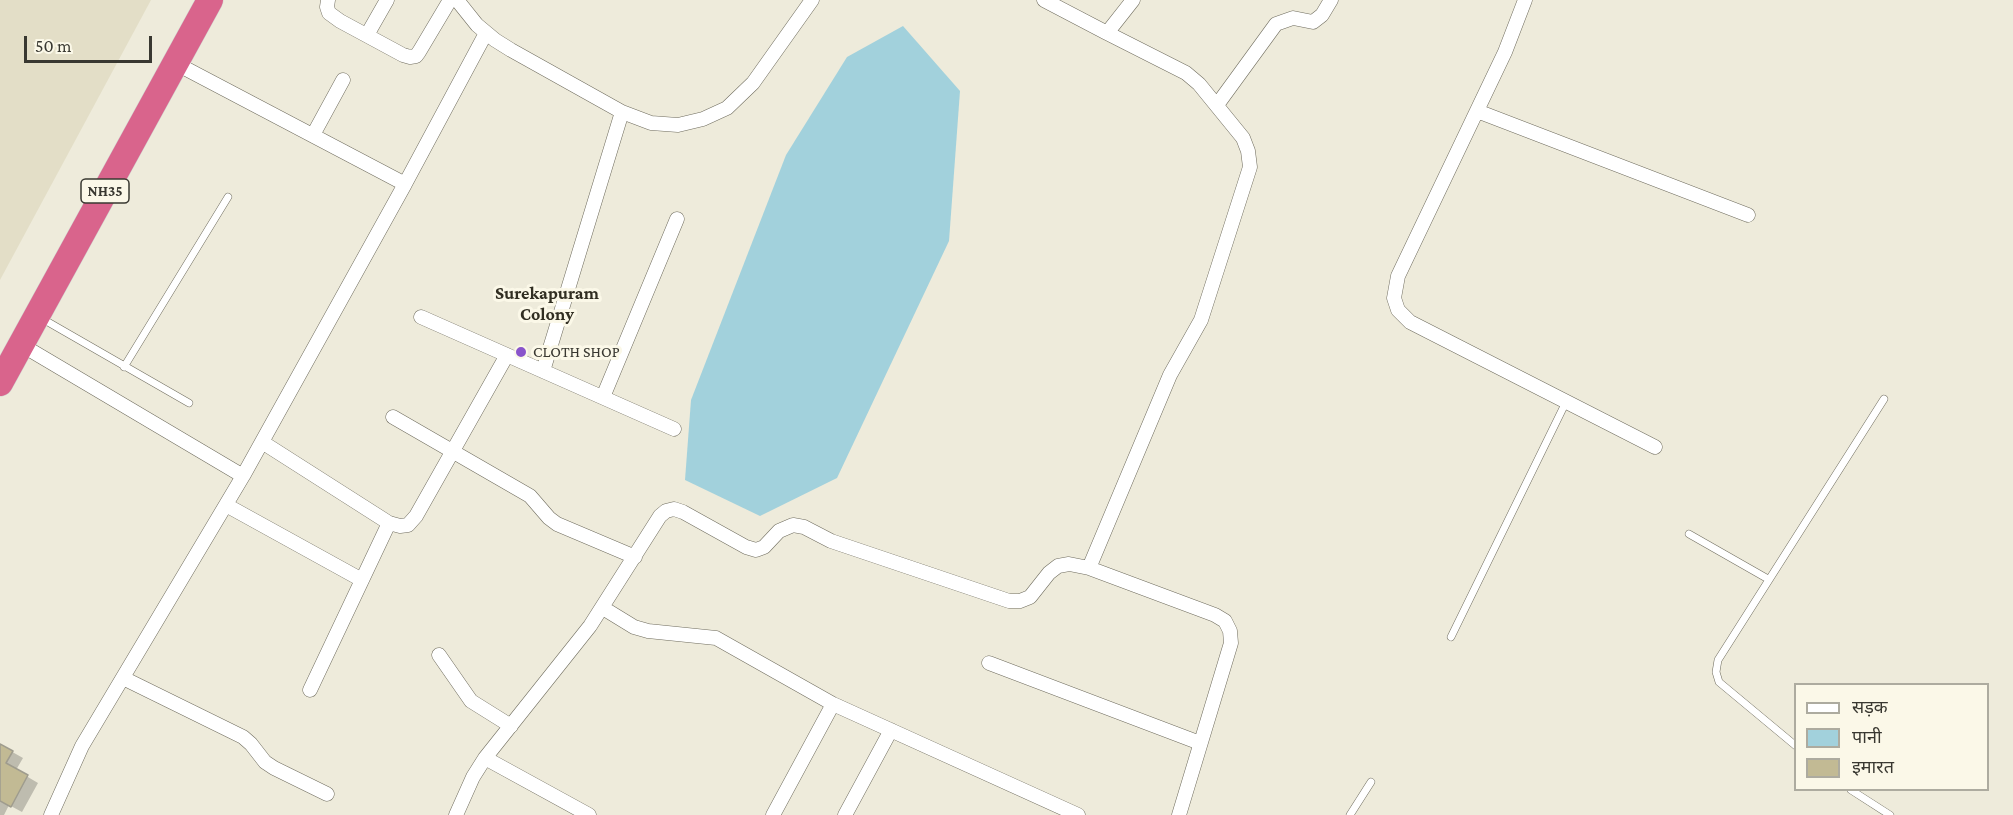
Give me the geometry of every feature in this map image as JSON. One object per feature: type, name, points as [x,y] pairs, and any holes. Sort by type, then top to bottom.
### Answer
[{"type":"highway","name":"NH35","points":[[0,382],[210,0]]},
{"type":"street","points":[[328,0],[329,13],[403,55],[416,56],[450,0]]},
{"type":"street","points":[[367,35],[387,0]]},
{"type":"street","points":[[457,0],[477,25],[511,50],[622,112],[651,123],[678,125],[703,119],[727,108],[753,83],[812,0]]},
{"type":"street","points":[[1044,0],[1186,73],[1199,84],[1243,138],[1248,151],[1250,167],[1201,320],[1170,375],[1089,568]]},
{"type":"street","points":[[1107,33],[1133,0]]},
{"type":"street","points":[[1217,105],[1276,24],[1293,18],[1313,22],[1322,15],[1330,0]]},
{"type":"street","points":[[1525,0],[1505,52],[1398,276],[1394,298],[1398,310],[1410,322],[1655,447]]},
{"type":"street","points":[[51,815],[82,746],[243,476],[486,33]]},
{"type":"street","points":[[175,63],[405,184]]},
{"type":"street","points":[[313,135],[344,80]]},
{"type":"street","points":[[1477,111],[1748,215]]},
{"type":"street","points":[[543,371],[622,112]]},
{"type":"street","points":[[603,397],[677,219]]},
{"type":"street","points":[[421,317],[674,429]]},
{"type":"street","points":[[20,344],[243,476]]},
{"type":"street","points":[[262,442],[389,523],[400,526],[408,525],[416,516],[507,355]]},
{"type":"street","points":[[393,417],[530,496],[549,518],[558,524],[635,557]]},
{"type":"street","points":[[226,505],[362,580]]},
{"type":"street","points":[[456,815],[473,777],[485,758],[603,608],[660,516],[674,509],[756,550],[764,547],[779,531],[792,525],[804,527],[831,542],[1009,601],[1020,601],[1030,597],[1049,573],[1058,567],[1070,564],[1089,568],[1215,615],[1225,621],[1230,631],[1230,643],[1179,815]]},
{"type":"street","points":[[310,690],[389,523]]},
{"type":"street","points":[[603,608],[634,627],[648,631],[716,638],[833,704],[1078,815]]},
{"type":"street","points":[[439,655],[471,701],[511,726]]},
{"type":"street","points":[[989,663],[1200,743]]},
{"type":"street","points":[[123,678],[243,738],[251,744],[265,762],[327,794]]},
{"type":"street","points":[[773,815],[833,704]]},
{"type":"street","points":[[845,815],[891,730]]},
{"type":"street","points":[[485,758],[563,808],[589,815]]},
{"type":"lane","points":[[124,367],[228,197]]},
{"type":"lane","points":[[37,315],[189,404]]},
{"type":"lane","points":[[1794,744],[1728,690],[1716,677],[1717,666],[1721,653],[1884,399]]},
{"type":"lane","points":[[1451,637],[1566,401]]},
{"type":"lane","points":[[1689,534],[1768,579]]},
{"type":"lane","points":[[1350,815],[1371,782]]},
{"type":"lane","points":[[1854,791],[1890,815]]},
{"type":"shaded area","points":[[0,0],[151,0],[0,280]]},
{"type":"water","points":[[903,26],[960,91],[949,241],[837,478],[760,516],[685,480],[691,400],[786,155],[847,57]]},
{"type":"building","points":[[0,744],[13,751],[6,763],[28,775],[11,807],[0,801]]},
{"type":"place","name":"CLOTH SHOP","points":[[521,352]]},
{"type":"district","name":"Surekapuram Colony","points":[[547,303]]}]
